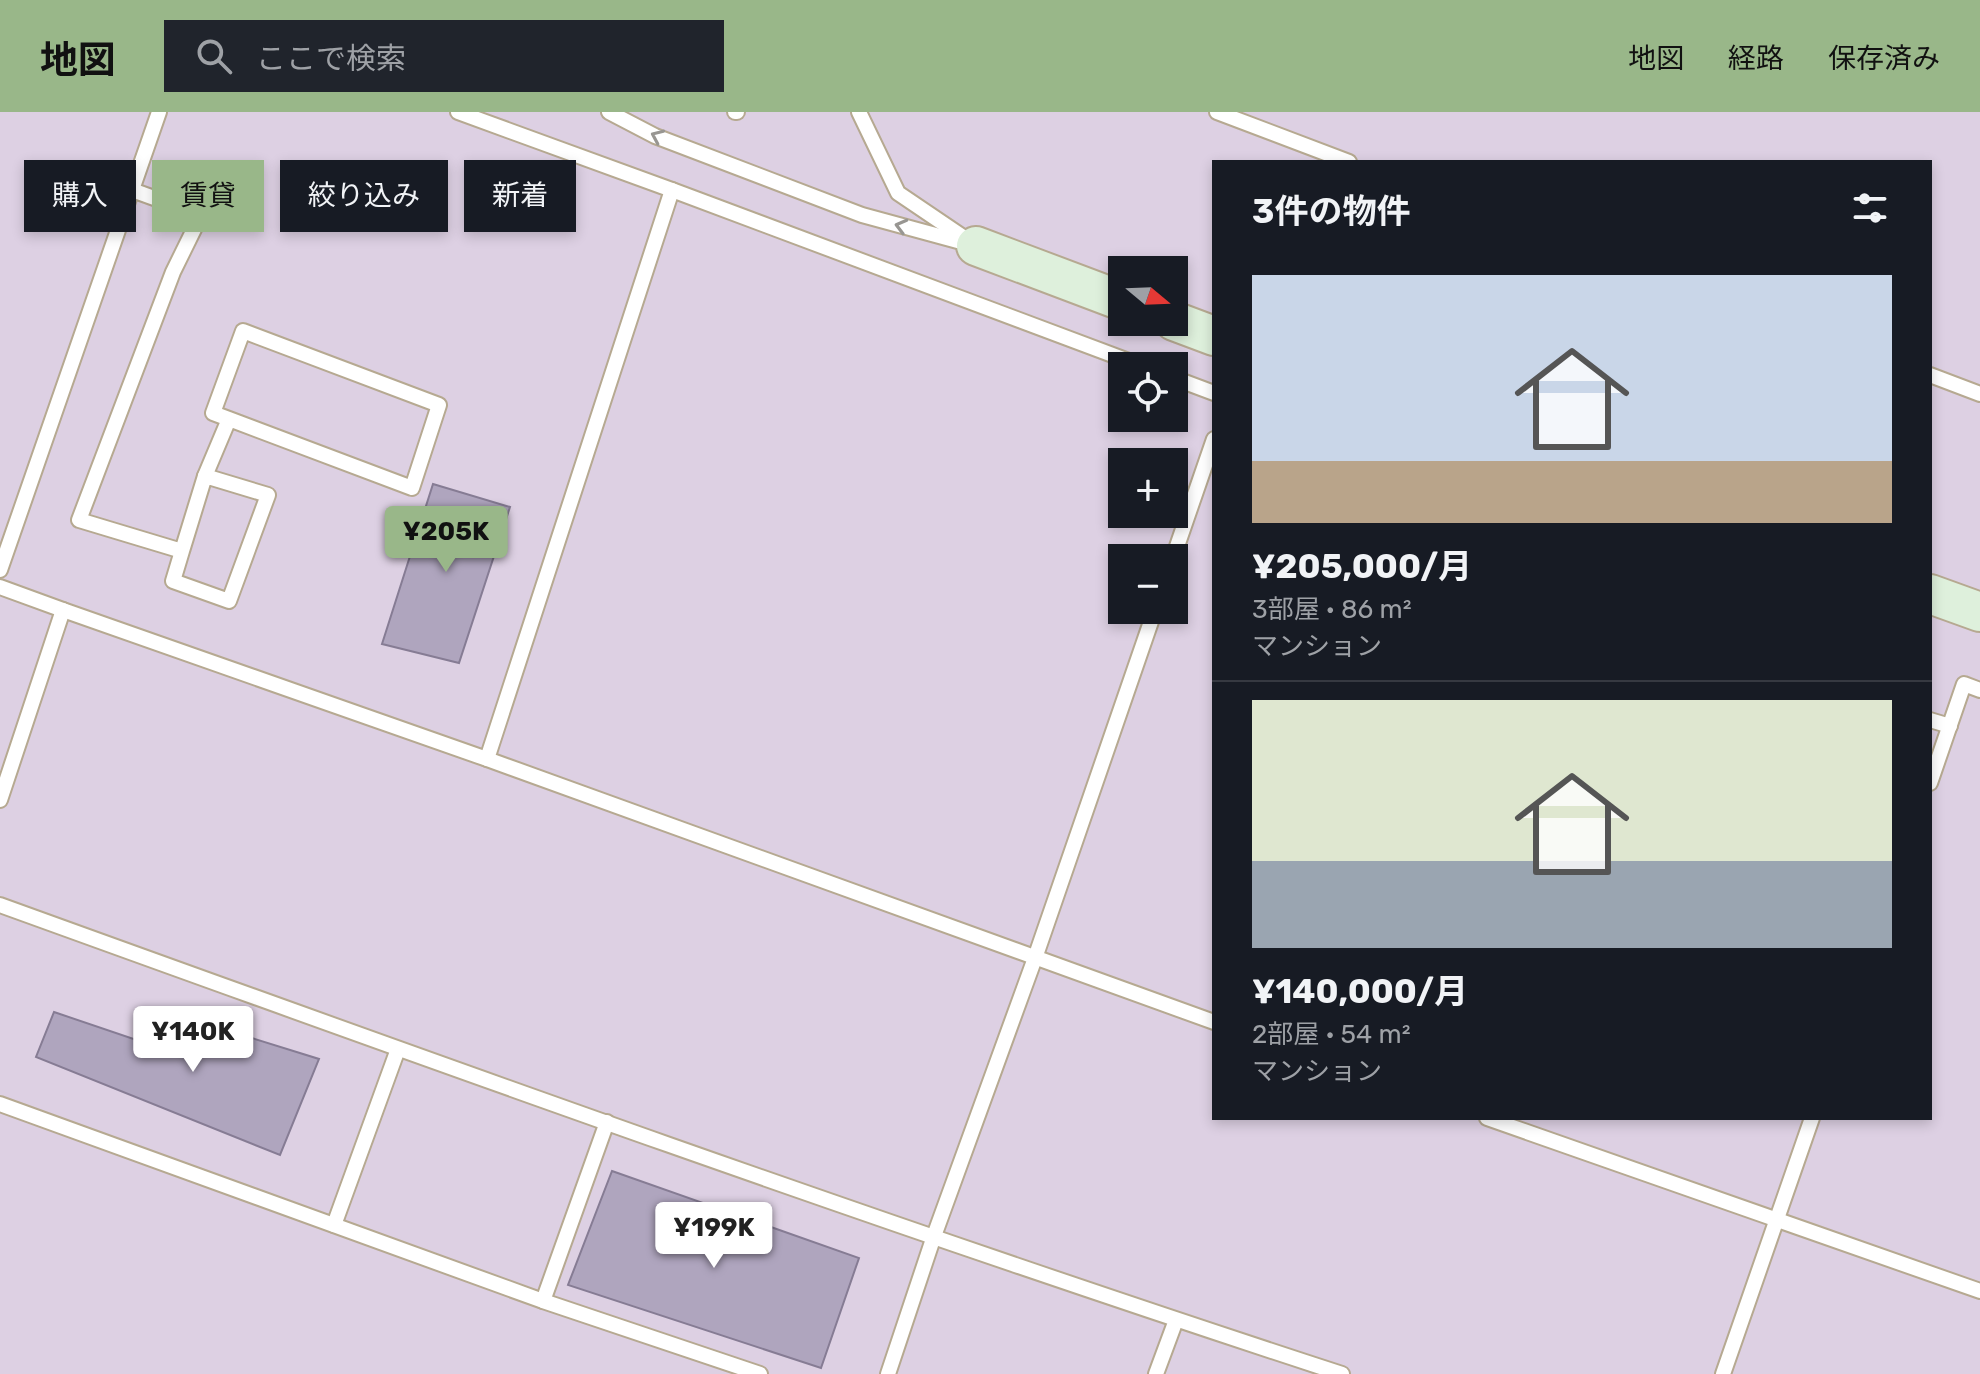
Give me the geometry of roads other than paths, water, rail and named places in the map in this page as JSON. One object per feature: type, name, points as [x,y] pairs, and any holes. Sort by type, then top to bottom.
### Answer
[{"type":"street","points":[[976,246],[1108,296]]},
{"type":"street","points":[[1188,326],[1212,335]]},
{"type":"street","points":[[1932,595],[1980,612]]},
{"type":"lane","points":[[136,178],[159,112]]},
{"type":"lane","points":[[458,112],[1108,353]]},
{"type":"lane","points":[[609,112],[655,136],[862,215],[976,246]]},
{"type":"lane","points":[[859,112],[898,193],[976,246]]},
{"type":"lane","points":[[1217,112],[1344,160]]},
{"type":"lane","points":[[487,759],[672,190]]},
{"type":"lane","points":[[136,191],[201,215],[173,272],[79,520],[182,551]]},
{"type":"lane","points":[[0,570],[117,232]]},
{"type":"lane","points":[[243,331],[439,405],[412,488],[229,419],[213,413],[243,331]]},
{"type":"lane","points":[[1932,376],[1980,394]]},
{"type":"lane","points":[[1188,383],[1212,392]]},
{"type":"lane","points":[[205,476],[268,495],[229,601],[173,581],[205,476],[229,419]]},
{"type":"lane","points":[[1178,544],[1212,445]]},
{"type":"lane","points":[[0,587],[1212,1021]]},
{"type":"lane","points":[[0,800],[63,610]]},
{"type":"lane","points":[[888,1374],[1150,624]]},
{"type":"lane","points":[[1932,777],[1964,684],[1980,690]]},
{"type":"lane","points":[[1932,721],[1950,726]]},
{"type":"lane","points":[[0,905],[398,1049],[1176,1320],[1342,1374]]},
{"type":"lane","points":[[334,1225],[398,1049]]},
{"type":"lane","points":[[0,1104],[543,1301],[760,1374]]},
{"type":"lane","points":[[1493,1120],[1980,1291]]},
{"type":"lane","points":[[1723,1374],[1811,1120]]},
{"type":"lane","points":[[543,1301],[607,1122]]},
{"type":"lane","points":[[1156,1374],[1176,1320]]}]
